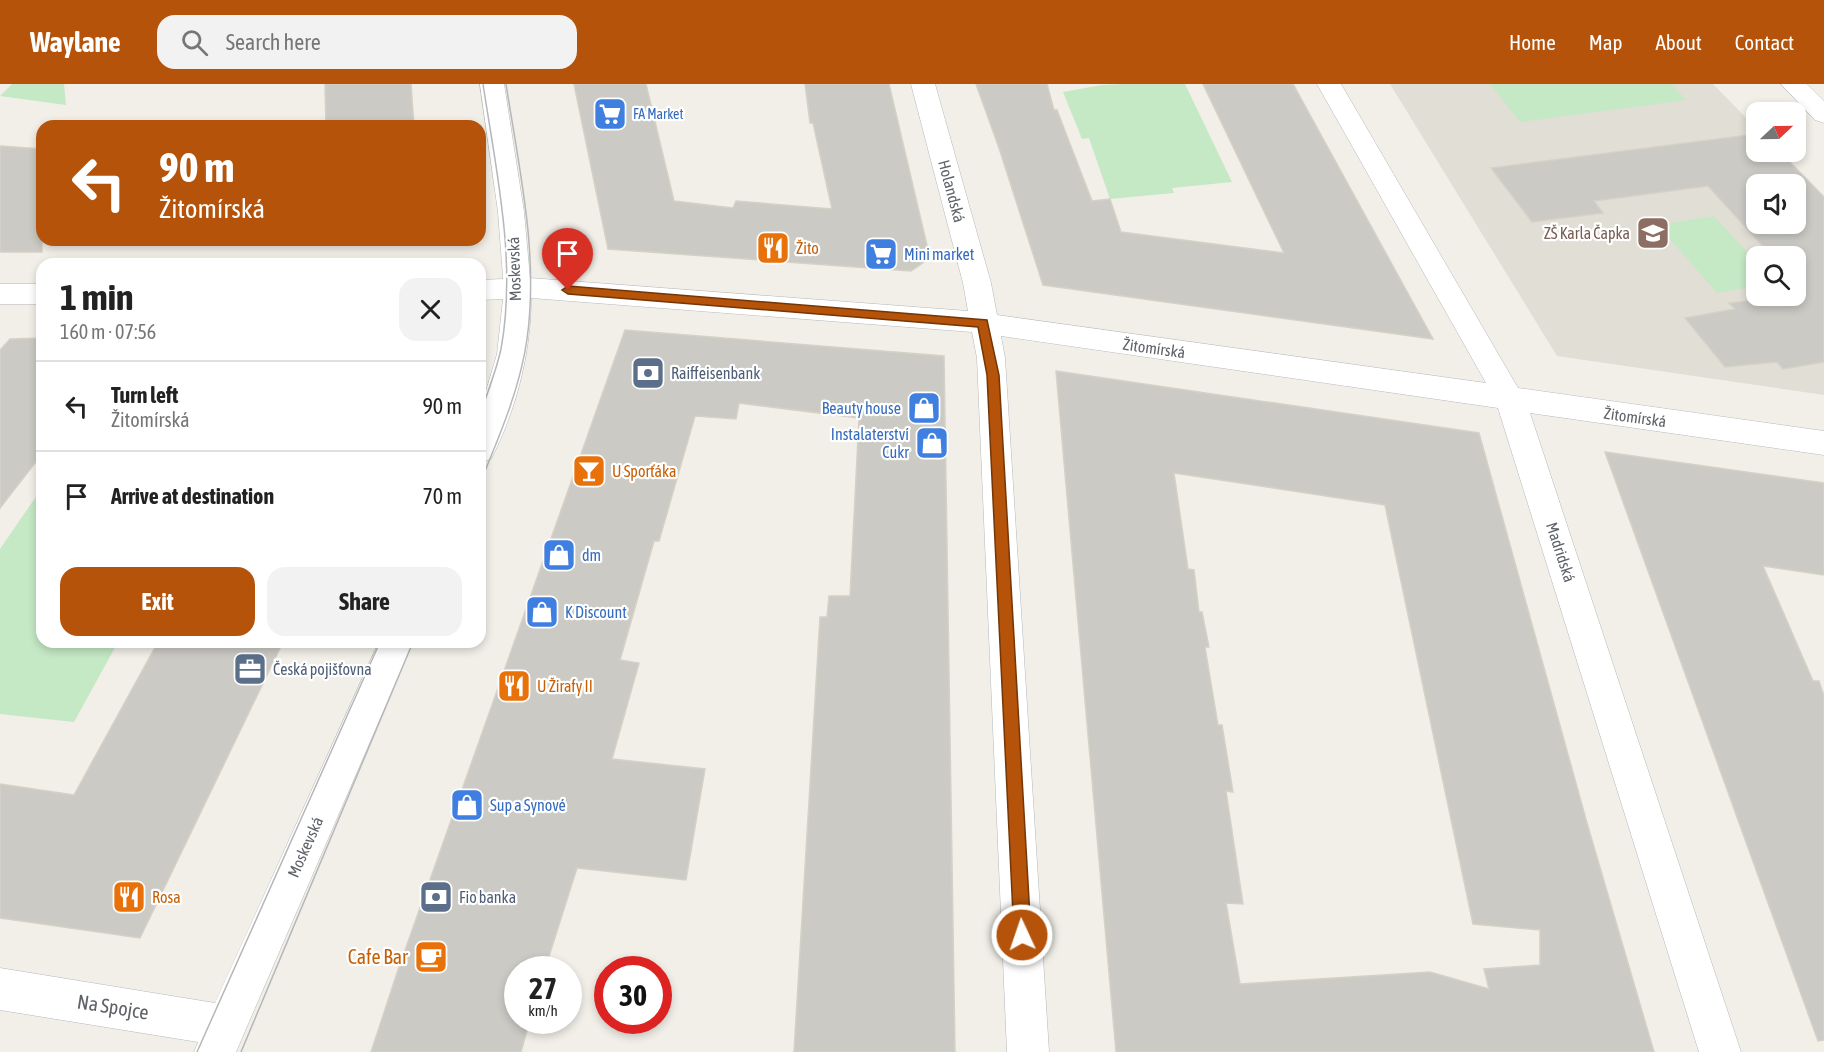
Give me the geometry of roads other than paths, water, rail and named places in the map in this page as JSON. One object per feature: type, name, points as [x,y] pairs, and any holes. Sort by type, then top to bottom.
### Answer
[{"type":"street","name":"Moskevská","points":[[486,431],[514,341],[517,289],[515,245],[492,84]]},
{"type":"street","name":"Holandská","points":[[923,84],[977,283],[993,375],[1029,1052]]},
{"type":"street","name":"Madridská","points":[[1329,84],[1509,398],[1523,434],[1720,1052]]},
{"type":"street","points":[[1806,88],[1824,115]]},
{"type":"street","name":"Žitomírská","points":[[486,290],[587,291],[983,323],[1824,443]]},
{"type":"street","points":[[0,294],[36,294]]},
{"type":"street","name":"Moskevská","points":[[220,1039],[393,648]]},
{"type":"street","name":"Na Spojce","points":[[0,989],[220,1039]]},
{"type":"tram line","points":[[483,84],[503,216],[507,283],[501,349],[486,397]]},
{"type":"tram line","points":[[486,468],[508,412],[524,358],[530,307],[531,275],[526,211],[506,84]]},
{"type":"tram line","points":[[197,1052],[377,648]]},
{"type":"tram line","points":[[241,1052],[410,648]]},
{"type":"place","name":"FA Market","points":[[610,114]]},
{"type":"place","name":"ZŠ Karla Čapka","points":[[1653,233]]},
{"type":"place","name":"Žito","points":[[773,248]]},
{"type":"place","name":"Mini market","points":[[881,254]]},
{"type":"place","name":"Raiffeisenbank","points":[[648,373]]},
{"type":"place","name":"Beauty house","points":[[924,408]]},
{"type":"place","name":"Instalaterství Cukr","points":[[932,443]]},
{"type":"place","name":"U Sporťáka","points":[[589,471]]},
{"type":"place","name":"dm","points":[[559,555]]},
{"type":"place","name":"K Discount","points":[[542,612]]},
{"type":"place","name":"Česká pojišťovna","points":[[250,669]]},
{"type":"place","name":"U Žirafy II","points":[[514,686]]},
{"type":"place","name":"Sup a Synové","points":[[467,805]]},
{"type":"place","name":"Rosa","points":[[129,897]]},
{"type":"place","name":"Fio banka","points":[[436,897]]},
{"type":"place","name":"Cafe Bar","points":[[431,957]]}]
